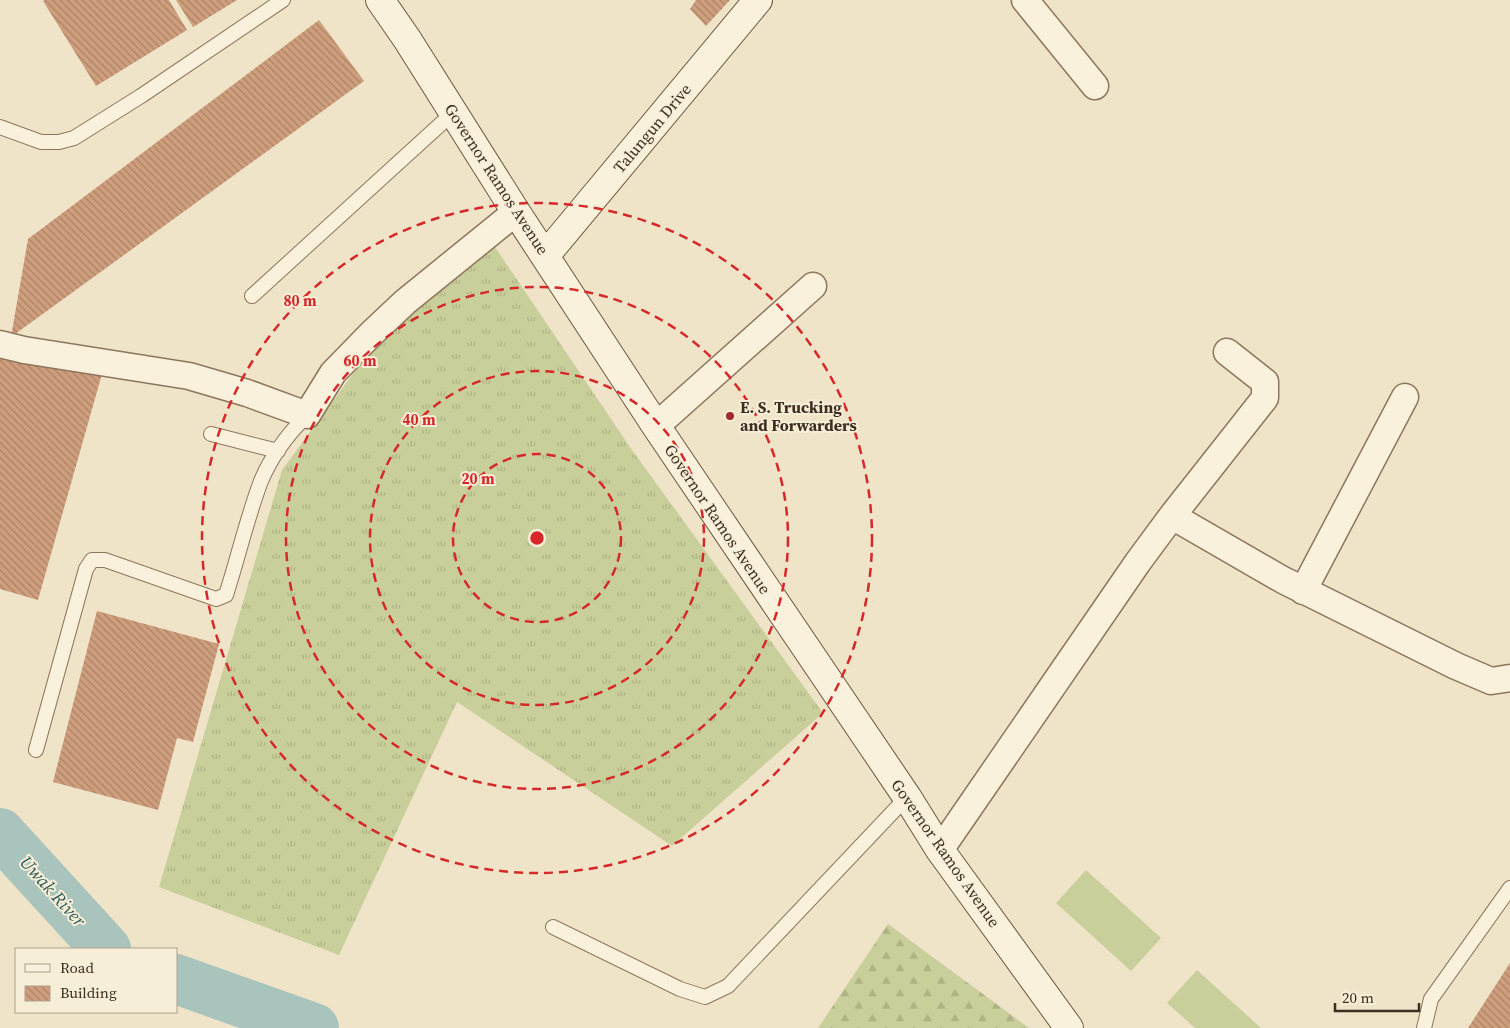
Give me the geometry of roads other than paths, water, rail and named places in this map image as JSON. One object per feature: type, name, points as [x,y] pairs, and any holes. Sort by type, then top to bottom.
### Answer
[{"type":"main road","name":"Governor Ramos Avenue","points":[[380,0],[656,426],[907,798],[940,850],[1069,1028]]},
{"type":"main road","name":"Talungun Drive","points":[[546,256],[758,0]]},
{"type":"street","points":[[1025,0],[1095,86]]},
{"type":"street","points":[[0,344],[24,350],[189,376],[247,393],[307,415],[333,373],[370,334],[405,302],[516,212]]},
{"type":"street","points":[[656,426],[813,286]]},
{"type":"street","points":[[940,850],[1138,562],[1265,398],[1265,382],[1227,352]]},
{"type":"street","points":[[1303,591],[1405,397]]},
{"type":"street","points":[[1172,516],[1303,591],[1491,682],[1510,678]]},
{"type":"lane","points":[[0,127],[41,142],[59,142],[74,138],[141,96],[283,0]]},
{"type":"lane","points":[[252,296],[454,112]]},
{"type":"lane","points":[[36,750],[86,569],[92,560],[105,560],[216,599],[222,598],[226,595],[262,480],[294,427],[307,415]]},
{"type":"lane","points":[[211,434],[278,451]]},
{"type":"lane","points":[[553,927],[680,988],[705,997],[728,986],[907,798]]},
{"type":"lane","points":[[1424,1028],[1431,999],[1510,888]]},
{"type":"waterway","name":"Uwak River","points":[[0,833],[105,948]]},
{"type":"waterway","name":"Uwak River","points":[[178,980],[314,1028]]},
{"type":"place","name":"E. S. Trucking and Forwarders","points":[[730,416]]}]
